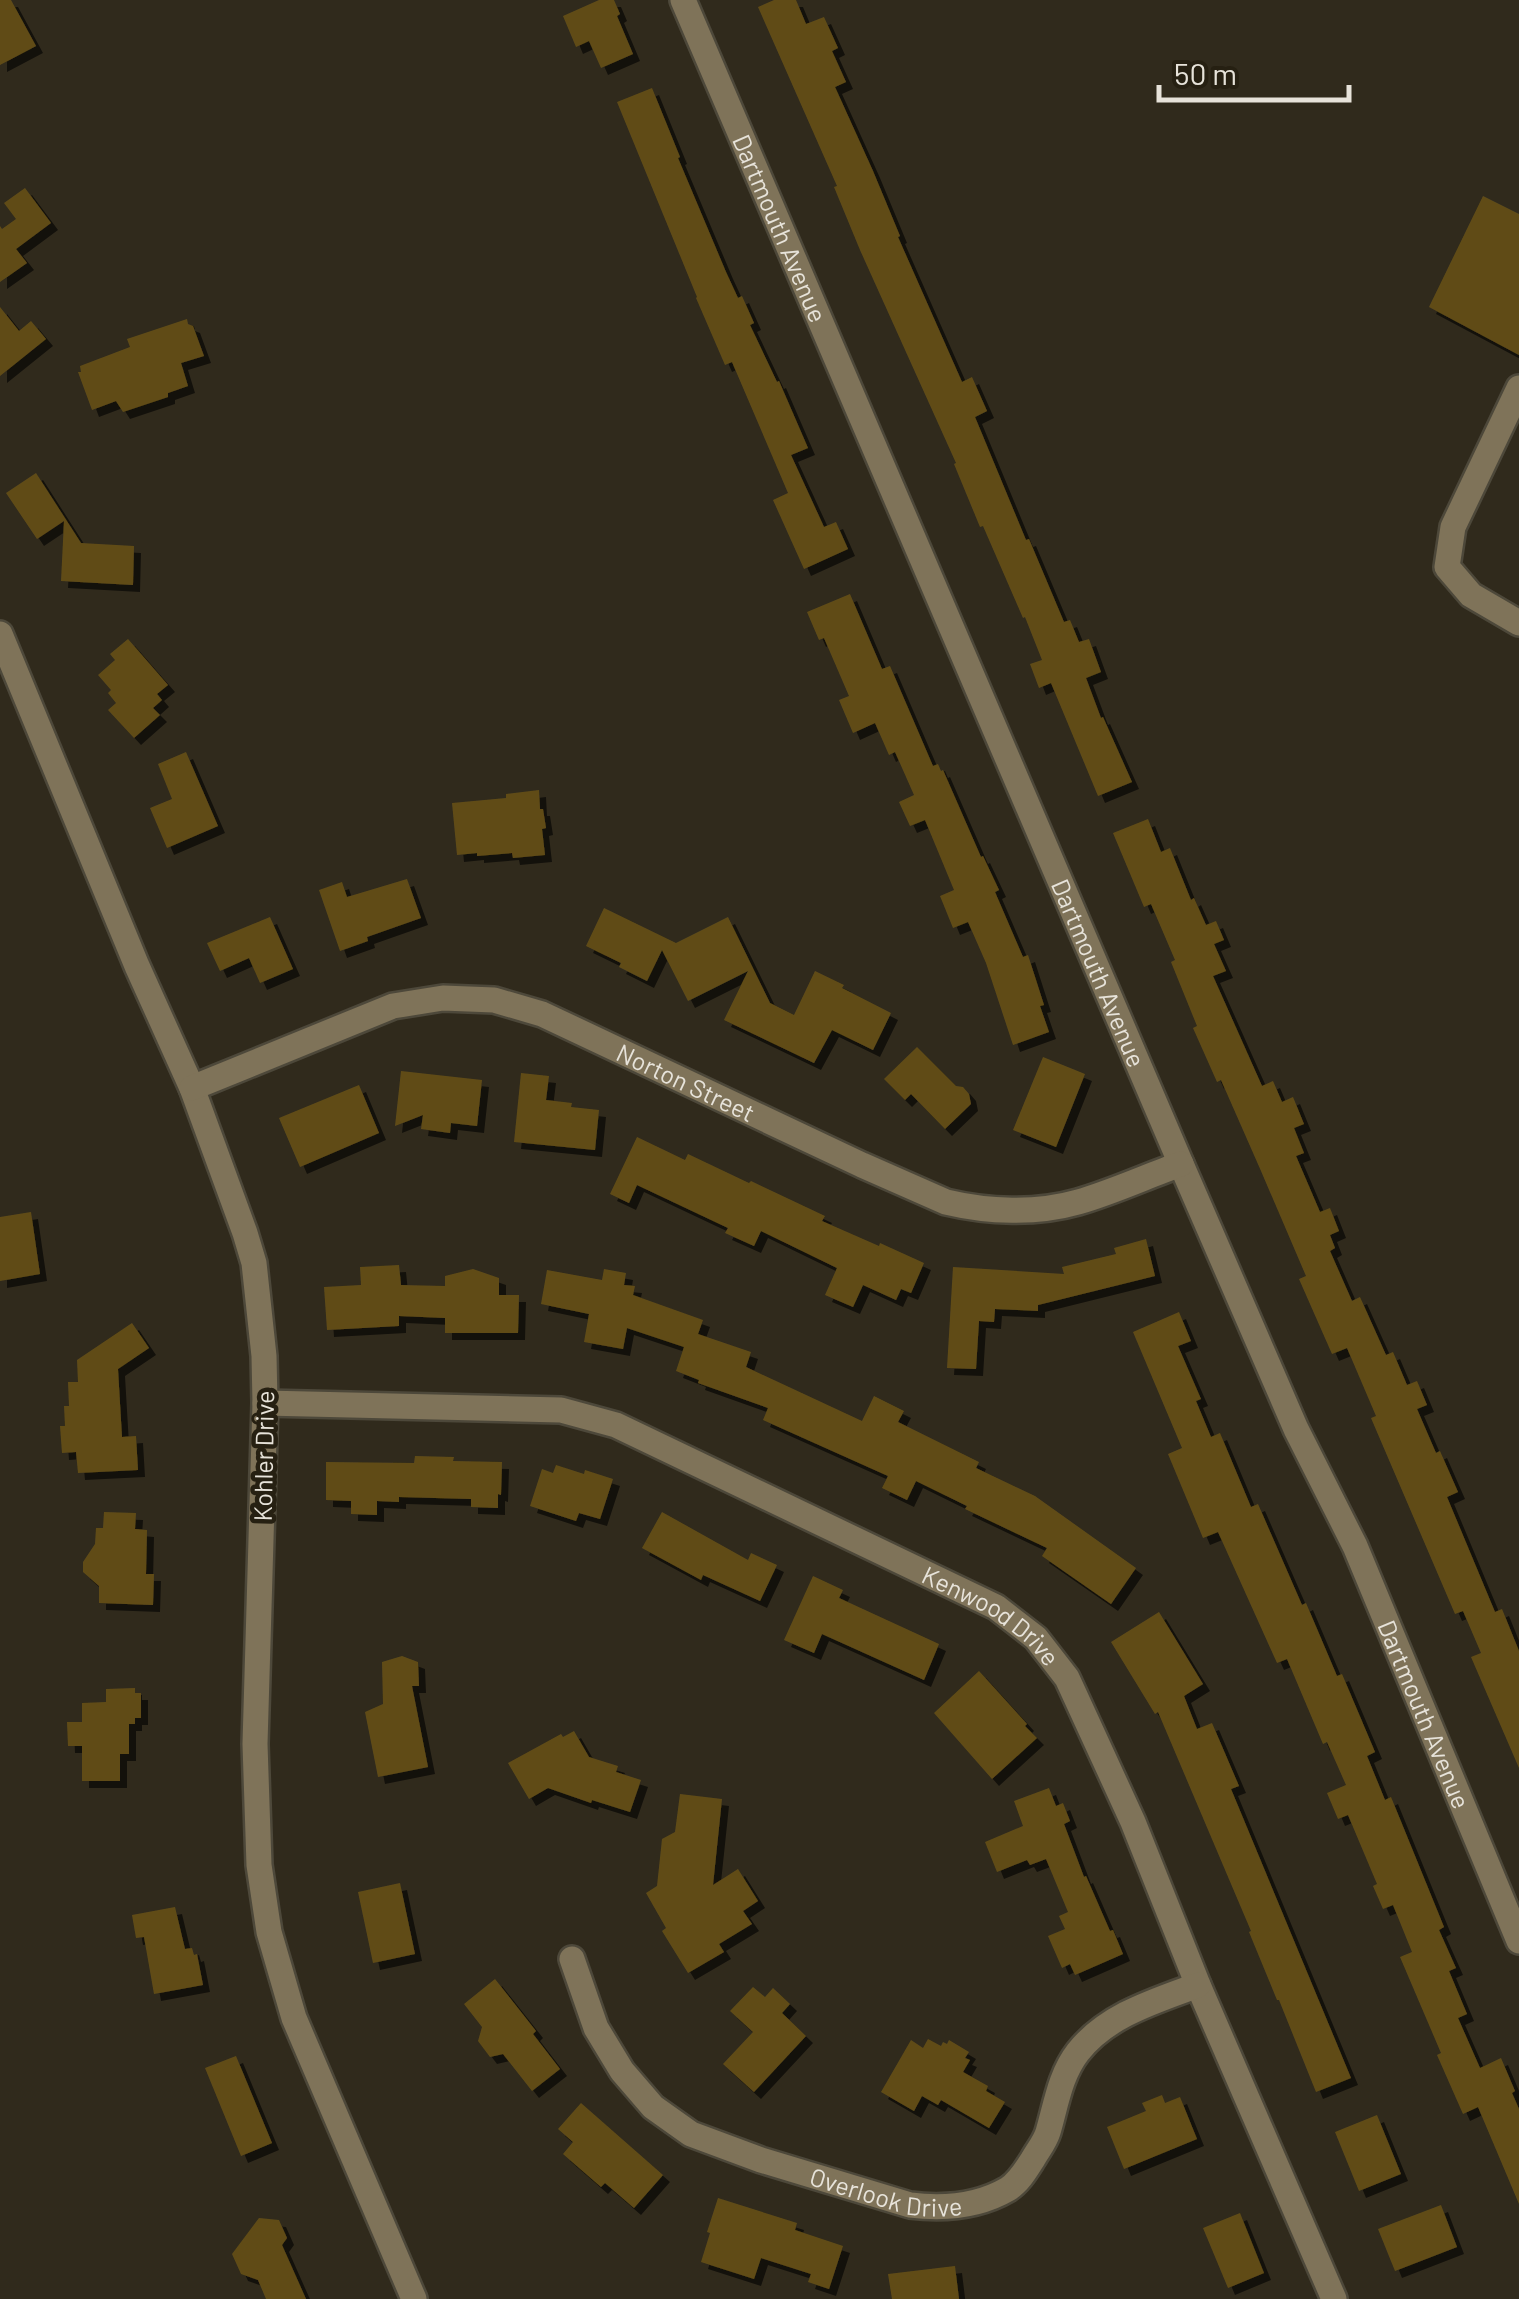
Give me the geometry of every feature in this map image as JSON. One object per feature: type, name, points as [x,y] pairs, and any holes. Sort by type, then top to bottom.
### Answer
[{"type":"street","name":"Dartmouth Avenue","points":[[683,0],[1296,1429],[1355,1546],[1519,1941]]},
{"type":"street","points":[[1519,388],[1453,527],[1447,567],[1471,595],[1519,623]]},
{"type":"street","name":"Kohler Drive","points":[[0,634],[137,966],[192,1088],[254,1263],[265,1403],[255,1744],[259,1865],[269,1932],[294,2018],[414,2299]]},
{"type":"street","name":"Norton Street","points":[[192,1088],[394,1006],[443,998],[494,1000],[542,1014],[946,1202],[1018,1211],[1076,1203],[1181,1164]]},
{"type":"street","name":"Kenwood Drive","points":[[265,1403],[560,1410],[616,1425],[996,1607],[1036,1638],[1067,1678],[1132,1822],[1198,1986],[1334,2299]]},
{"type":"street","name":"Overlook Drive","points":[[572,1960],[596,2028],[622,2071],[653,2107],[691,2134],[910,2206],[931,2208],[972,2204],[1010,2188],[1046,2137],[1060,2088],[1076,2054],[1104,2027],[1140,2007],[1198,1986]]},
{"type":"building","points":[[0,0],[11,0],[36,46],[0,65]]},
{"type":"building","points":[[599,0],[614,0],[633,54],[601,68],[589,41],[576,47],[563,16]]},
{"type":"building","points":[[774,0],[796,0],[806,24],[824,17],[838,48],[832,51],[846,82],[835,87],[962,382],[972,377],[987,411],[975,417],[1026,540],[1029,539],[1064,622],[1070,620],[1079,642],[1089,639],[1101,672],[1086,678],[1132,782],[1098,796],[1051,683],[1039,688],[1030,664],[1042,660],[1025,617],[983,526],[980,527],[956,463],[860,250],[834,187],[837,186],[758,7]]},
{"type":"building","points":[[652,88],[726,272],[738,298],[742,296],[754,323],[750,325],[808,448],[791,455],[824,527],[836,522],[848,549],[804,569],[773,500],[788,493],[732,362],[725,365],[617,102]]},
{"type":"building","points":[[25,188],[51,223],[16,249],[27,263],[0,282],[0,226],[2,229],[16,219],[4,203]]},
{"type":"building","points":[[1483,196],[1519,214],[1519,355],[1429,307]]},
{"type":"building","points":[[0,307],[19,331],[31,321],[46,339],[0,376]]},
{"type":"building","points":[[187,319],[204,356],[181,363],[188,386],[123,412],[116,401],[92,410],[78,372],[80,366],[130,347],[127,339]]},
{"type":"building","points":[[36,473],[81,543],[134,546],[133,585],[61,581],[64,521],[37,539],[6,493]]},
{"type":"building","points":[[850,594],[882,669],[890,666],[933,766],[938,764],[943,770],[999,890],[995,892],[1023,957],[1028,955],[1049,1032],[1013,1045],[968,922],[953,928],[940,896],[954,890],[925,820],[910,826],[899,802],[914,795],[895,752],[889,755],[875,723],[853,733],[839,700],[849,696],[824,638],[819,640],[807,612]]},
{"type":"building","points":[[128,639],[168,685],[157,694],[162,700],[153,708],[160,715],[134,738],[108,710],[116,703],[98,675],[115,660],[110,654]]},
{"type":"building","points":[[186,752],[218,826],[167,848],[150,808],[172,799],[158,764]]},
{"type":"building","points":[[539,790],[546,828],[542,829],[545,855],[457,855],[452,803],[506,798],[506,794]]},
{"type":"building","points":[[1148,819],[1161,852],[1170,848],[1206,925],[1216,921],[1224,940],[1214,944],[1226,971],[1213,976],[1262,1086],[1273,1081],[1282,1102],[1293,1097],[1304,1124],[1294,1128],[1304,1153],[1296,1156],[1320,1212],[1330,1208],[1339,1231],[1330,1235],[1335,1248],[1330,1251],[1352,1301],[1360,1297],[1386,1355],[1393,1352],[1407,1385],[1417,1381],[1427,1405],[1417,1409],[1458,1492],[1447,1497],[1495,1612],[1502,1609],[1519,1651],[1519,1768],[1471,1657],[1481,1653],[1463,1611],[1455,1614],[1371,1418],[1376,1416],[1347,1348],[1332,1354],[1299,1279],[1306,1276],[1221,1080],[1217,1082],[1193,1028],[1197,1026],[1171,962],[1175,960],[1151,904],[1144,907],[1113,833]]},
{"type":"building","points":[[407,879],[421,918],[340,951],[319,890],[342,882],[347,897]]},
{"type":"building","points":[[604,908],[676,943],[728,917],[770,1003],[794,1015],[815,971],[891,1013],[873,1050],[832,1030],[814,1063],[724,1020],[748,971],[688,1001],[662,950],[647,981],[586,946]]},
{"type":"building","points":[[270,917],[293,969],[260,983],[249,958],[220,971],[207,943]]},
{"type":"building","points":[[917,1047],[969,1094],[971,1104],[945,1129],[911,1094],[905,1100],[884,1079]]},
{"type":"building","points":[[1043,1057],[1085,1074],[1056,1147],[1013,1130]]},
{"type":"building","points":[[401,1071],[482,1080],[477,1126],[451,1123],[450,1133],[421,1129],[423,1115],[395,1126]]},
{"type":"building","points":[[521,1073],[549,1076],[546,1100],[599,1110],[595,1150],[514,1142]]},
{"type":"building","points":[[359,1085],[379,1133],[300,1167],[279,1118]]},
{"type":"building","points":[[637,1137],[685,1160],[688,1154],[751,1181],[825,1216],[822,1221],[924,1263],[911,1293],[901,1289],[896,1300],[863,1285],[853,1307],[825,1295],[837,1268],[761,1231],[754,1246],[725,1233],[728,1228],[637,1185],[629,1203],[610,1194]]},
{"type":"building","points":[[31,1212],[40,1274],[0,1281],[0,1217]]},
{"type":"building","points":[[1146,1239],[1155,1276],[1038,1305],[1038,1311],[995,1309],[994,1322],[979,1321],[976,1369],[947,1368],[953,1267],[1064,1274],[1062,1267],[1116,1254],[1114,1248]]},
{"type":"building","points":[[399,1265],[401,1285],[445,1286],[445,1276],[473,1269],[499,1278],[499,1295],[519,1295],[518,1333],[445,1333],[445,1318],[399,1316],[399,1326],[327,1330],[324,1287],[361,1285],[360,1267]]},
{"type":"building","points":[[604,1269],[626,1273],[624,1285],[635,1286],[633,1295],[703,1320],[698,1334],[751,1352],[746,1367],[862,1421],[874,1396],[904,1411],[898,1422],[979,1462],[976,1468],[1035,1496],[1136,1568],[1111,1604],[1042,1556],[1047,1548],[916,1481],[907,1500],[882,1488],[888,1476],[763,1420],[768,1408],[676,1371],[684,1347],[627,1328],[623,1349],[584,1342],[589,1314],[541,1304],[547,1270],[602,1280]]},
{"type":"building","points":[[1179,1312],[1191,1341],[1178,1346],[1201,1399],[1196,1401],[1211,1437],[1220,1433],[1251,1507],[1258,1504],[1337,1676],[1342,1674],[1375,1752],[1367,1756],[1385,1800],[1391,1797],[1444,1927],[1439,1930],[1456,1968],[1449,1971],[1467,2014],[1458,2018],[1480,2068],[1501,2058],[1515,2091],[1512,2093],[1519,2109],[1519,2204],[1478,2107],[1463,2114],[1400,1957],[1412,1952],[1393,1905],[1383,1909],[1373,1886],[1377,1884],[1348,1815],[1338,1819],[1327,1793],[1346,1785],[1327,1742],[1323,1744],[1287,1659],[1277,1663],[1218,1532],[1203,1538],[1168,1454],[1182,1448],[1133,1332]]},
{"type":"building","points":[[132,1323],[149,1348],[118,1369],[122,1437],[136,1436],[138,1470],[78,1473],[76,1452],[62,1453],[60,1426],[65,1426],[64,1406],[69,1406],[68,1382],[78,1382],[77,1360]]},
{"type":"building","points":[[415,1456],[502,1462],[498,1508],[471,1507],[471,1499],[399,1497],[399,1502],[377,1501],[377,1515],[351,1514],[351,1501],[326,1500],[326,1462],[414,1463]]},
{"type":"building","points":[[556,1465],[613,1479],[600,1519],[579,1513],[576,1521],[530,1506],[542,1469],[553,1473]]},
{"type":"building","points":[[104,1512],[136,1513],[135,1529],[147,1530],[146,1574],[154,1574],[153,1605],[99,1603],[99,1586],[83,1572],[83,1562],[95,1544],[96,1528],[103,1528]]},
{"type":"building","points":[[662,1512],[748,1560],[751,1553],[777,1565],[760,1601],[703,1575],[701,1580],[642,1548]]},
{"type":"building","points":[[813,1576],[843,1590],[839,1598],[939,1644],[924,1680],[822,1634],[814,1653],[784,1640]]},
{"type":"building","points":[[1159,1612],[1203,1684],[1184,1696],[1197,1729],[1212,1723],[1239,1786],[1231,1789],[1351,2078],[1316,2092],[1158,1712],[1155,1714],[1111,1642]]},
{"type":"building","points":[[402,1656],[418,1662],[419,1686],[412,1686],[428,1767],[378,1777],[365,1712],[383,1704],[382,1662]]},
{"type":"building","points":[[979,1671],[1037,1738],[992,1779],[934,1713]]},
{"type":"building","points":[[135,1688],[135,1693],[141,1693],[141,1718],[129,1724],[129,1754],[120,1754],[120,1781],[82,1781],[82,1746],[68,1746],[67,1722],[82,1722],[82,1703],[106,1702],[106,1689]]},
{"type":"building","points":[[574,1731],[589,1757],[618,1766],[616,1772],[641,1780],[630,1812],[548,1788],[529,1799],[508,1763]]},
{"type":"building","points":[[1049,1788],[1056,1806],[1063,1803],[1070,1821],[1064,1824],[1084,1877],[1123,1954],[1075,1975],[1070,1964],[1062,1968],[1048,1936],[1065,1929],[1059,1916],[1068,1912],[1046,1859],[1030,1865],[1027,1860],[997,1872],[985,1842],[1023,1826],[1014,1801]]},
{"type":"building","points":[[680,1794],[722,1799],[713,1885],[738,1869],[758,1901],[743,1911],[752,1924],[719,1944],[724,1952],[688,1973],[662,1931],[666,1928],[646,1893],[657,1886],[662,1839],[675,1832]]},
{"type":"building","points":[[400,1883],[415,1954],[373,1963],[358,1892]]},
{"type":"building","points":[[175,1907],[185,1949],[192,1948],[197,1954],[203,1985],[154,1994],[144,1937],[136,1938],[132,1915]]},
{"type":"building","points":[[495,1979],[560,2069],[532,2091],[503,2054],[490,2057],[478,2041],[482,2027],[464,2004]]},
{"type":"building","points":[[753,1987],[765,1997],[773,1988],[790,2004],[782,2013],[806,2036],[754,2092],[723,2064],[753,2032],[730,2011]]},
{"type":"building","points":[[928,2039],[941,2046],[949,2040],[969,2052],[965,2058],[970,2060],[963,2072],[988,2086],[986,2091],[1005,2102],[989,2128],[941,2100],[938,2105],[922,2096],[914,2111],[881,2092],[911,2040],[923,2048]]},
{"type":"building","points":[[236,2056],[272,2143],[241,2156],[205,2068]]},
{"type":"building","points":[[1162,2095],[1165,2103],[1180,2097],[1197,2139],[1124,2169],[1107,2127],[1146,2111],[1142,2103]]},
{"type":"building","points":[[581,2103],[663,2175],[634,2208],[605,2183],[601,2187],[563,2154],[573,2142],[558,2129]]},
{"type":"building","points":[[1377,2115],[1401,2174],[1359,2191],[1335,2132]]},
{"type":"building","points":[[718,2198],[797,2223],[795,2230],[843,2246],[829,2289],[808,2282],[811,2274],[761,2258],[754,2279],[701,2262]]},
{"type":"building","points":[[1441,2205],[1457,2247],[1395,2271],[1378,2229]]},
{"type":"building","points":[[1240,2213],[1264,2273],[1228,2288],[1203,2228]]},
{"type":"building","points":[[259,2218],[279,2220],[287,2238],[282,2245],[306,2299],[266,2299],[258,2280],[241,2274],[232,2254]]},
{"type":"building","points":[[955,2266],[959,2299],[892,2299],[888,2274]]}]
